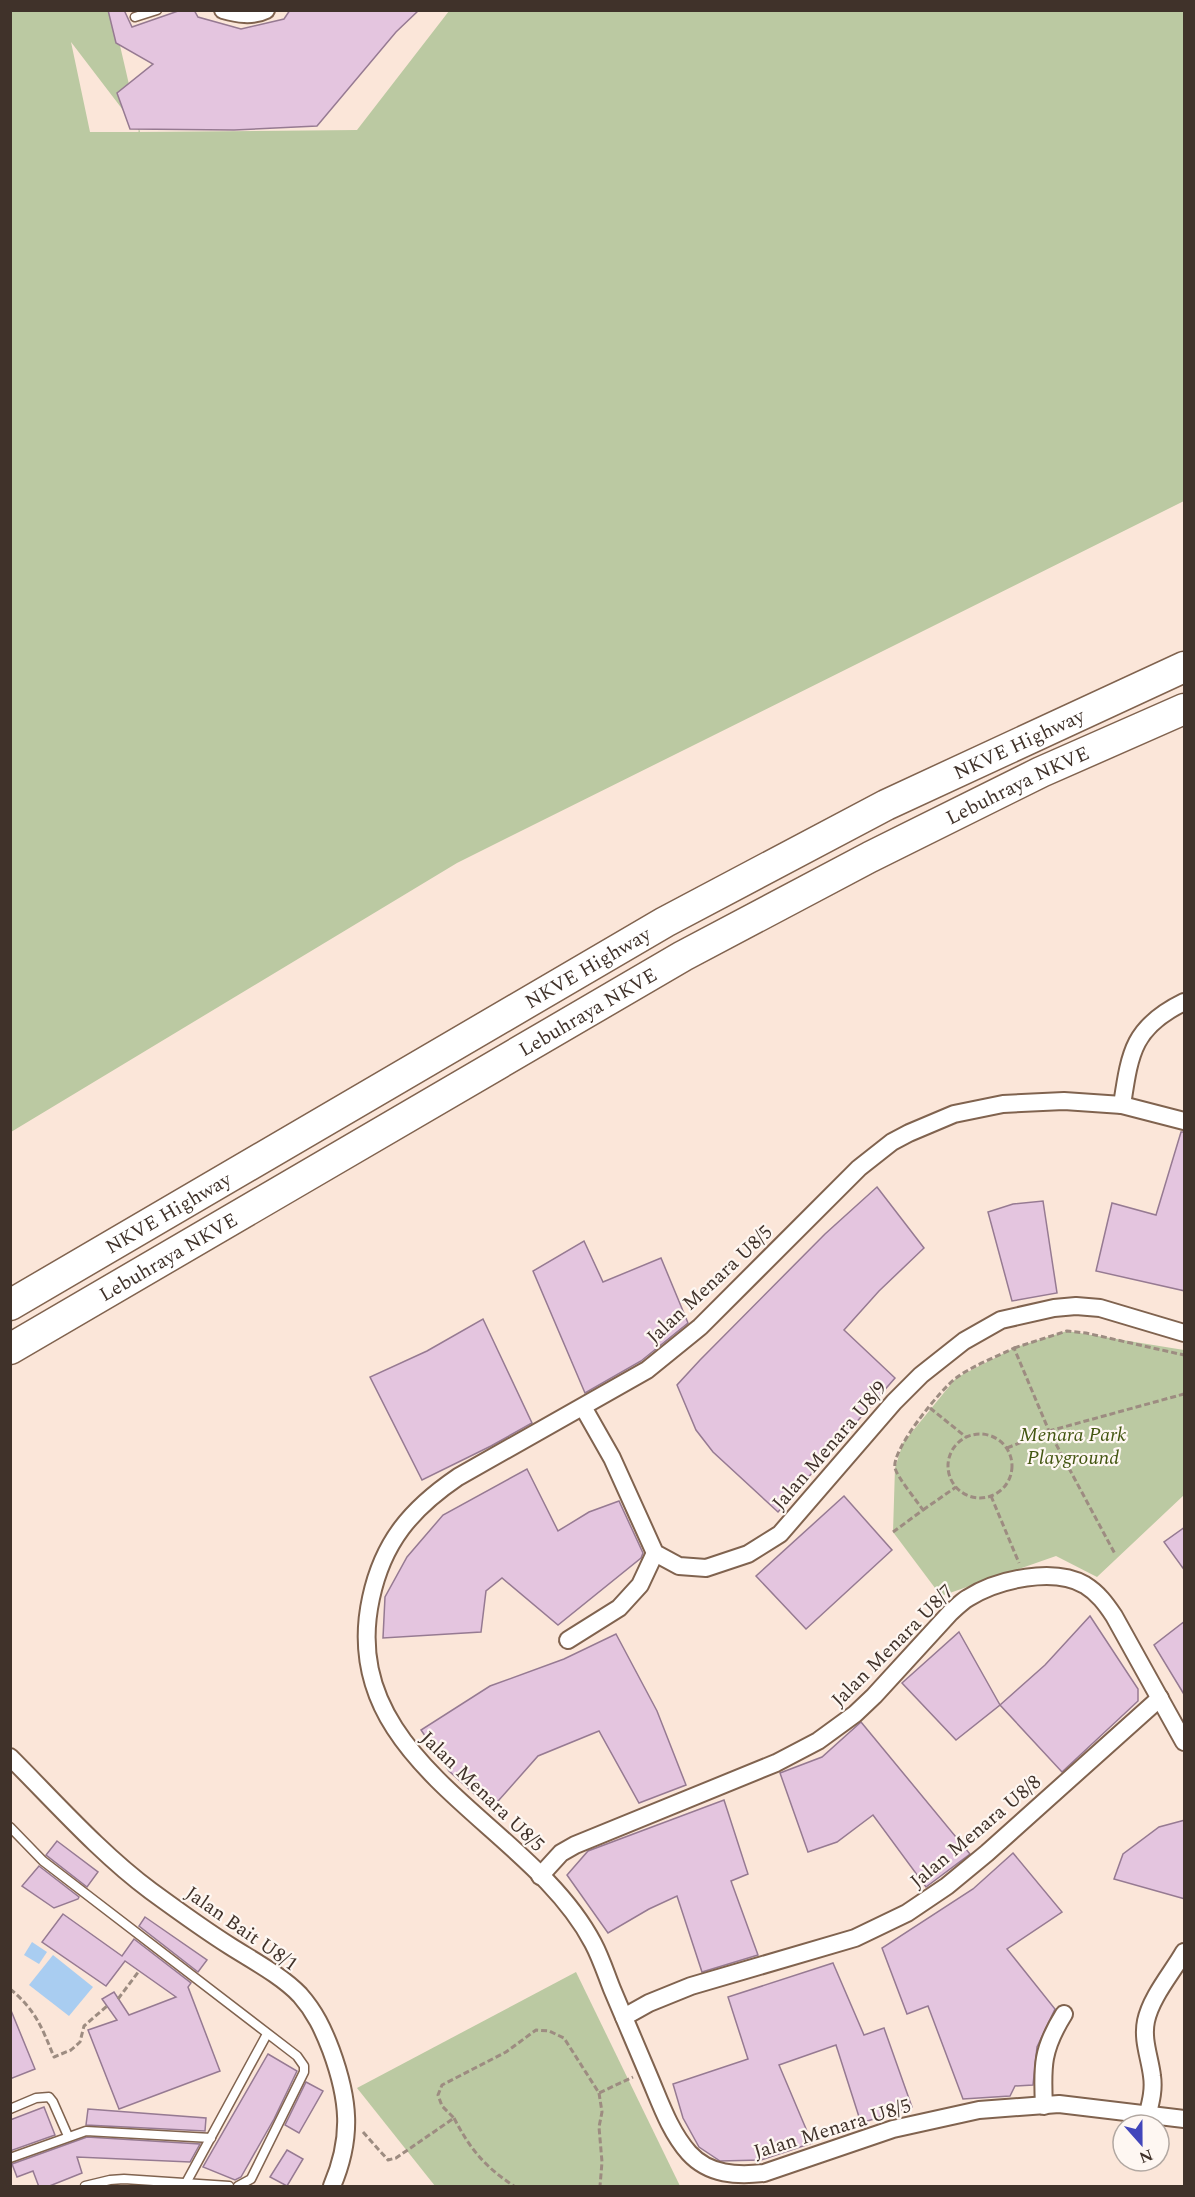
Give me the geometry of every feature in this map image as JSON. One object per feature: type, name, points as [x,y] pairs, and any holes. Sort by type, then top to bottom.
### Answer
[{"type":"highway","name":"NKVE Highway","points":[[10,1305],[665,922],[886,804],[1185,668]]},
{"type":"highway","name":"Lebuhraya NKVE","points":[[10,1349],[683,956],[870,857],[1031,777],[1185,709]]},
{"type":"street","points":[[223,10],[241,15],[262,13],[266,10]]},
{"type":"street","points":[[1122,1105],[1127,1071],[1142,1033],[1152,1021],[1185,1002]]},
{"type":"street","name":"Jalan Menara U8/5","points":[[1148,2113],[1059,2104],[979,2110],[893,2129],[785,2168],[764,2173],[742,2175],[723,2173],[705,2165],[689,2153],[666,2115],[593,1943],[564,1900],[405,1746],[381,1707],[372,1683],[367,1660],[366,1630],[372,1591],[380,1566],[395,1535],[410,1516],[439,1490],[458,1477],[647,1370],[700,1327],[860,1168],[900,1138],[954,1114],[1003,1104],[1064,1101],[1122,1105],[1185,1121]]},
{"type":"street","name":"Jalan Menara U8/9","points":[[655,1553],[679,1566],[705,1568],[748,1554],[780,1534],[894,1401],[921,1375],[964,1341],[1001,1320],[1054,1308],[1076,1306],[1100,1308],[1185,1332]]},
{"type":"street","points":[[568,1640],[619,1608],[640,1585],[655,1553],[612,1458],[583,1407]]},
{"type":"street","name":"Jalan Menara U8/7","points":[[540,1876],[561,1853],[575,1845],[776,1763],[818,1741],[855,1714],[966,1599],[984,1589],[1025,1578],[1046,1576],[1067,1579],[1085,1585],[1100,1597],[1114,1616],[1185,1742]]},
{"type":"street","name":"Jalan Menara U8/8","points":[[624,2017],[649,2003],[691,1986],[855,1938],[907,1913],[987,1853],[1160,1698]]},
{"type":"street","name":"Jalan Bait U8/1","points":[[10,1757],[112,1858],[150,1890],[298,1994],[315,2014],[340,2075],[347,2112],[343,2151],[332,2187]]},
{"type":"street","points":[[1148,2113],[1152,2094],[1152,2077],[1145,2039],[1146,2021],[1152,2004],[1185,1952]]},
{"type":"street","points":[[1044,2106],[1044,2060],[1050,2036],[1064,2014]]},
{"type":"lane","points":[[135,17],[157,10]]},
{"type":"lane","points":[[10,1827],[43,1861],[297,2056],[304,2066],[304,2072],[250,2179],[238,2187]]},
{"type":"lane","points":[[186,2183],[267,2034]]},
{"type":"lane","points":[[10,2109],[36,2098],[49,2097],[68,2136]]},
{"type":"lane","points":[[10,2158],[86,2131],[211,2138]]},
{"type":"lane","points":[[85,2187],[110,2180],[124,2179],[228,2187]]},
{"type":"path","points":[[923,1510],[895,1468],[896,1457],[903,1443],[929,1407],[956,1378],[1014,1348],[1067,1331],[1086,1333],[1185,1355]]},
{"type":"path","points":[[1014,1348],[1049,1431],[1115,1554]]},
{"type":"path","points":[[1007,1448],[1049,1431],[1185,1394]]},
{"type":"path","points":[[929,1407],[966,1437]]},
{"type":"path","points":[[988,1435],[1002,1442],[1007,1448],[1012,1463],[1009,1479],[991,1496],[972,1497],[956,1487],[951,1480],[948,1464],[953,1448],[966,1437],[988,1435]]},
{"type":"path","points":[[893,1532],[956,1487]]},
{"type":"path","points":[[991,1496],[1025,1578]]},
{"type":"path","points":[[118,1999],[139,1971]]},
{"type":"path","points":[[10,1989],[28,2003],[54,2057],[71,2050],[80,2042],[84,2026],[106,2006]]},
{"type":"path","points":[[514,2187],[485,2165],[469,2146],[454,2118],[442,2106],[438,2094],[442,2085],[506,2052],[536,2030],[549,2031],[564,2038],[599,2093],[602,2112],[599,2127],[602,2162],[600,2187]]},
{"type":"path","points":[[599,2093],[646,2070]]},
{"type":"path","points":[[347,2112],[388,2160],[396,2158],[454,2118]]},
{"type":"green space","points":[[11,11],[112,11],[140,132],[357,130],[449,11],[1184,11],[1184,501],[457,863],[11,1132]],"holes":[[[71,42],[139,131],[90,132]]]},
{"type":"green space","name":"Menara Park Playground","points":[[1067,1331],[1184,1350],[1184,1495],[1097,1577],[1056,1556],[941,1596],[893,1532],[895,1468],[903,1443],[956,1378],[1014,1348]]},
{"type":"green space","points":[[576,1972],[680,2186],[435,2186],[357,2088]]},
{"type":"water","points":[[32,1942],[47,1952],[39,1964],[24,1955]]},
{"type":"water","points":[[53,1955],[93,1987],[69,2016],[29,1985]]},
{"type":"building","points":[[108,10],[124,10],[132,27],[181,10],[194,10],[198,17],[241,29],[284,19],[290,10],[419,10],[396,32],[317,126],[234,130],[130,129],[117,93],[153,64],[116,43]]},
{"type":"building","points":[[1181,1132],[1185,1132],[1185,1291],[1096,1271],[1112,1203],[1156,1215]]},
{"type":"building","points":[[877,1187],[924,1248],[879,1291],[844,1330],[895,1378],[778,1512],[713,1452],[696,1430],[677,1385],[825,1234]]},
{"type":"building","points":[[1043,1201],[1057,1293],[1012,1301],[988,1212],[1013,1204]]},
{"type":"building","points":[[584,1241],[603,1282],[661,1258],[688,1323],[641,1361],[585,1393],[533,1271]]},
{"type":"building","points":[[483,1319],[532,1423],[422,1480],[370,1377],[427,1351]]},
{"type":"building","points":[[527,1469],[558,1531],[589,1512],[619,1501],[643,1553],[641,1558],[558,1625],[502,1578],[486,1591],[481,1632],[383,1638],[385,1597],[407,1557],[443,1515]]},
{"type":"building","points":[[844,1496],[892,1550],[806,1629],[756,1576]]},
{"type":"building","points":[[1185,1527],[1185,1571],[1164,1542]]},
{"type":"building","points":[[1090,1616],[1138,1689],[1138,1701],[1062,1772],[1000,1705],[1045,1665]]},
{"type":"building","points":[[1185,1621],[1185,1696],[1154,1645]]},
{"type":"building","points":[[959,1632],[1000,1705],[956,1740],[902,1683]]},
{"type":"building","points":[[616,1634],[657,1711],[686,1785],[639,1803],[599,1731],[538,1756],[491,1809],[449,1771],[421,1730],[490,1686],[564,1659]]},
{"type":"building","points":[[861,1722],[970,1854],[926,1887],[873,1815],[837,1842],[808,1852],[780,1773],[822,1757]]},
{"type":"building","points":[[724,1800],[748,1874],[731,1881],[758,1955],[702,1972],[677,1896],[608,1933],[567,1875],[588,1851]]},
{"type":"building","points":[[1185,1820],[1185,1899],[1114,1879],[1123,1854],[1159,1827]]},
{"type":"building","points":[[57,1841],[98,1872],[87,1887],[46,1855]]},
{"type":"building","points":[[1013,1853],[1062,1912],[1007,1949],[1055,2009],[1037,2047],[1033,2085],[1015,2086],[1010,2096],[963,2099],[928,2006],[907,2014],[882,1948],[973,1889]]},
{"type":"building","points":[[39,1866],[79,1897],[78,1899],[54,1908],[22,1886]]},
{"type":"building","points":[[63,1914],[122,1956],[134,1939],[191,1983],[188,1987],[220,2071],[119,2109],[88,2030],[117,2020],[102,1999],[114,1992],[129,2015],[176,1997],[125,1961],[106,1986],[42,1942]]},
{"type":"building","points":[[145,1917],[207,1960],[198,1972],[139,1926]]},
{"type":"building","points":[[833,1963],[864,2035],[884,2028],[912,2107],[861,2123],[836,2045],[779,2065],[812,2143],[761,2160],[720,2161],[699,2147],[683,2118],[673,2084],[748,2059],[728,1997]]},
{"type":"building","points":[[10,2008],[35,2069],[10,2079]]},
{"type":"building","points":[[268,2054],[297,2071],[274,2119],[241,2177],[235,2180],[203,2167]]},
{"type":"building","points":[[306,2082],[323,2091],[299,2133],[285,2125]]},
{"type":"building","points":[[44,2107],[55,2135],[10,2151],[10,2120]]},
{"type":"building","points":[[88,2109],[206,2118],[205,2131],[86,2125]]},
{"type":"building","points":[[87,2137],[200,2144],[190,2162],[77,2157],[82,2173],[47,2187],[39,2187],[33,2171],[17,2177],[12,2164]]},
{"type":"building","points":[[287,2150],[303,2159],[287,2186],[270,2177]]}]
